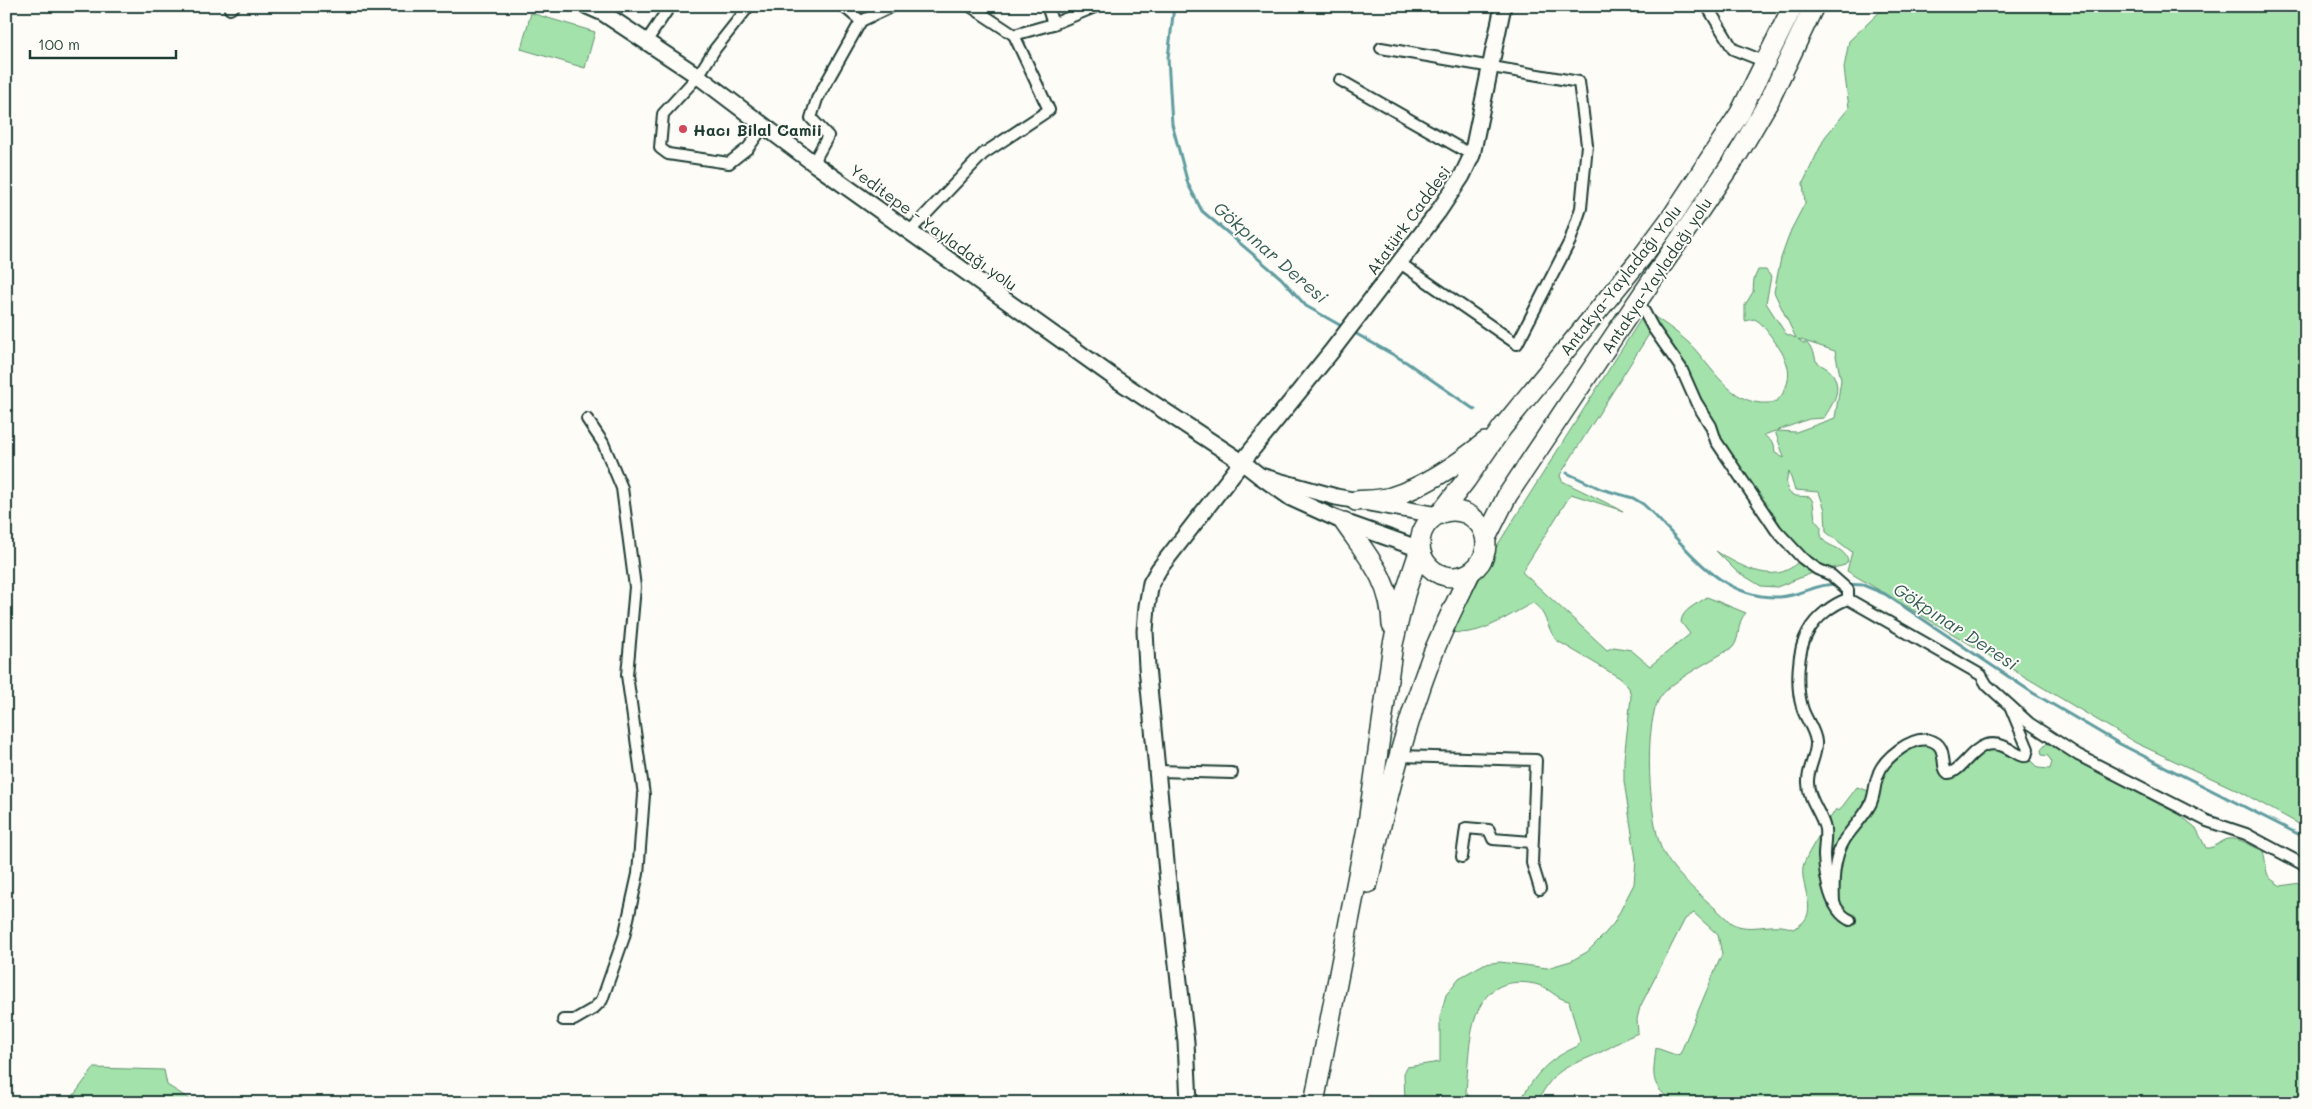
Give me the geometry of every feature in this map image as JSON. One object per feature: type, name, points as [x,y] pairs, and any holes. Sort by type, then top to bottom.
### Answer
[{"type":"highway","name":"Antakya-Yayladağı Yolu","points":[[1438,515],[1466,480],[1502,428],[1642,258],[1725,137],[1766,62],[1793,6]]},
{"type":"highway","name":"Antakya-Yayladağı yolu","points":[[1486,538],[1507,496],[1738,154],[1769,102],[1814,6]]},
{"type":"highway","points":[[1356,501],[1389,498],[1411,489],[1461,462],[1502,428]]},
{"type":"highway","points":[[1314,1103],[1370,806],[1392,644],[1405,594],[1420,549],[1421,535],[1425,526],[1438,515],[1454,511],[1469,515],[1477,521],[1486,538],[1483,558],[1478,567],[1470,573],[1453,578],[1437,574],[1425,562],[1420,549]]},
{"type":"highway","points":[[1344,522],[1381,576],[1392,612],[1392,644]]},
{"type":"highway","points":[[1327,1103],[1362,913],[1400,756],[1432,655],[1470,573]]},
{"type":"main road","name":"Yeditepe - Yayladağı yolu","points":[[587,6],[603,13],[698,76],[816,165],[1116,379],[1242,462],[1291,498],[1344,522],[1420,549]]},
{"type":"main road","name":"Atatürk Caddesi","points":[[1189,1103],[1186,1042],[1170,904],[1145,631],[1151,583],[1181,540],[1332,352],[1451,194],[1472,155],[1503,6]]},
{"type":"main road","name":"Yeditepe - Yayladağı yolu","points":[[1260,476],[1356,501],[1438,515]]},
{"type":"street","points":[[646,42],[670,6]]},
{"type":"street","points":[[749,6],[715,50],[698,76],[663,114],[660,148],[668,154],[729,163],[748,148],[764,126]]},
{"type":"street","points":[[843,6],[861,21]]},
{"type":"street","points":[[816,165],[816,156],[828,136],[811,118],[817,99],[861,21],[893,6]]},
{"type":"street","points":[[910,232],[983,154],[1049,110],[1014,35],[970,6]]},
{"type":"street","points":[[1047,6],[1053,24]]},
{"type":"street","points":[[1014,35],[1053,24],[1097,6]]},
{"type":"street","points":[[1707,6],[1733,49],[1766,62]]},
{"type":"street","points":[[1381,48],[1428,58],[1490,66],[1578,82],[1586,145],[1581,208],[1570,241],[1517,344],[1400,263]]},
{"type":"street","points":[[1340,80],[1472,155]]},
{"type":"street","points":[[1638,300],[1653,328],[1681,368],[1696,402],[1711,426],[1716,440],[1767,519],[1802,558],[1817,569],[1831,575],[1848,594],[1981,675],[1987,685],[2039,731],[2091,762],[2212,824],[2251,836],[2306,866]]},
{"type":"street","points":[[564,1020],[574,1020],[593,1009],[602,1000],[624,937],[638,874],[644,795],[627,674],[635,587],[622,488],[603,443],[587,419]]},
{"type":"street","points":[[1848,594],[1835,604],[1807,632],[1798,676],[1800,701],[1816,742],[1808,775],[1808,787],[1825,830],[1825,869],[1834,903],[1842,916],[1850,920]]},
{"type":"street","points":[[1834,903],[1834,875],[1842,846],[1871,804],[1877,777],[1883,766],[1904,748],[1923,739],[1933,742],[1942,750],[1945,771],[1948,773],[1954,772],[1971,754],[1986,745],[2005,746],[2020,756],[2026,756],[2028,750],[2009,704]]},
{"type":"street","points":[[1400,756],[1536,760],[1532,842],[1533,872],[1540,889]]},
{"type":"street","points":[[1158,771],[1232,773]]},
{"type":"street","points":[[1462,857],[1466,828],[1489,830],[1493,838],[1532,842]]},
{"type":"green space","points":[[1886,6],[2306,6],[2306,828],[2239,791],[2136,743],[1847,571],[1852,552],[1826,532],[1825,510],[1819,492],[1795,490],[1789,472],[1787,478],[1788,491],[1795,496],[1810,497],[1813,502],[1815,520],[1821,527],[1823,540],[1841,551],[1848,561],[1845,565],[1810,574],[1777,587],[1761,586],[1736,571],[1716,551],[1740,565],[1759,572],[1769,573],[1787,570],[1802,558],[1711,426],[1653,328],[1560,475],[1562,481],[1623,511],[1571,494],[1522,572],[1607,650],[1614,647],[1631,650],[1650,666],[1690,634],[1681,622],[1682,617],[1687,610],[1707,597],[1746,613],[1741,621],[1733,647],[1684,676],[1661,696],[1655,709],[1651,727],[1651,797],[1658,839],[1663,852],[1685,881],[1731,923],[1746,927],[1778,926],[1793,929],[1802,923],[1807,917],[1809,910],[1803,876],[1804,862],[1836,809],[1839,811],[1857,787],[1874,793],[1876,782],[1904,748],[1933,742],[1945,771],[1986,745],[2028,761],[2029,759],[2038,768],[2050,769],[2052,762],[2048,756],[2042,755],[2041,750],[2047,743],[2101,774],[2180,815],[2196,828],[2206,848],[2228,839],[2233,839],[2262,850],[2268,875],[2274,881],[2281,886],[2306,882],[2306,1103],[1675,1103],[1661,1091],[1655,1080],[1656,1048],[1676,1055],[1680,1054],[1722,954],[1718,935],[1694,913],[1685,919],[1640,1007],[1637,1019],[1638,1033],[1564,1069],[1551,1081],[1537,1103],[1519,1103],[1543,1068],[1567,1051],[1578,1046],[1580,1041],[1569,1001],[1535,984],[1512,983],[1496,988],[1484,1000],[1476,1016],[1471,1034],[1467,1074],[1466,1092],[1470,1098],[1466,1103],[1405,1103],[1404,1073],[1407,1067],[1440,1062],[1440,1017],[1446,995],[1459,978],[1484,964],[1500,962],[1547,968],[1571,961],[1587,952],[1614,923],[1634,884],[1636,860],[1624,781],[1624,759],[1631,697],[1629,688],[1620,678],[1556,640],[1541,610],[1533,603],[1484,628],[1463,633],[1452,632],[1495,549],[1646,311],[1689,343],[1723,382],[1743,398],[1755,402],[1770,403],[1777,401],[1787,385],[1787,363],[1780,349],[1757,320],[1745,321],[1745,305],[1753,292],[1754,279],[1758,270],[1766,270],[1771,277],[1766,303],[1786,334],[1796,338],[1774,292],[1781,258],[1791,230],[1805,203],[1803,183],[1825,137],[1849,108],[1844,68],[1849,41]],"holes":[[[1798,339],[1835,351],[1841,380],[1835,418],[1796,432],[1776,431],[1809,419],[1824,418],[1836,396],[1837,385],[1832,373],[1816,361],[1814,353],[1807,343],[1803,343]],[[1775,431],[1784,457],[1784,458],[1775,453],[1774,444],[1764,435]]]},
{"type":"green space","points":[[531,13],[595,32],[585,68],[521,49]]},
{"type":"green space","points":[[94,1068],[164,1070],[167,1085],[191,1100],[191,1103],[68,1103]]},
{"type":"waterway","name":"Gökpınar Deresi","points":[[1174,6],[1168,58],[1172,124],[1188,184],[1202,211],[1281,278],[1306,306],[1345,328]]},
{"type":"waterway","name":"Gökpınar Deresi","points":[[1353,332],[1406,362],[1475,410]]},
{"type":"waterway","name":"Gökpınar Deresi","points":[[1567,473],[1601,489],[1633,498],[1643,504],[1703,566],[1720,579],[1738,589],[1757,595],[1780,597],[1835,584]]},
{"type":"waterway","name":"Gökpınar Deresi","points":[[1844,584],[1863,585],[1885,594],[2033,693],[2120,744],[2306,838]]},
{"type":"place","name":"Hacı Bilal Camii","points":[[683,129]]}]
